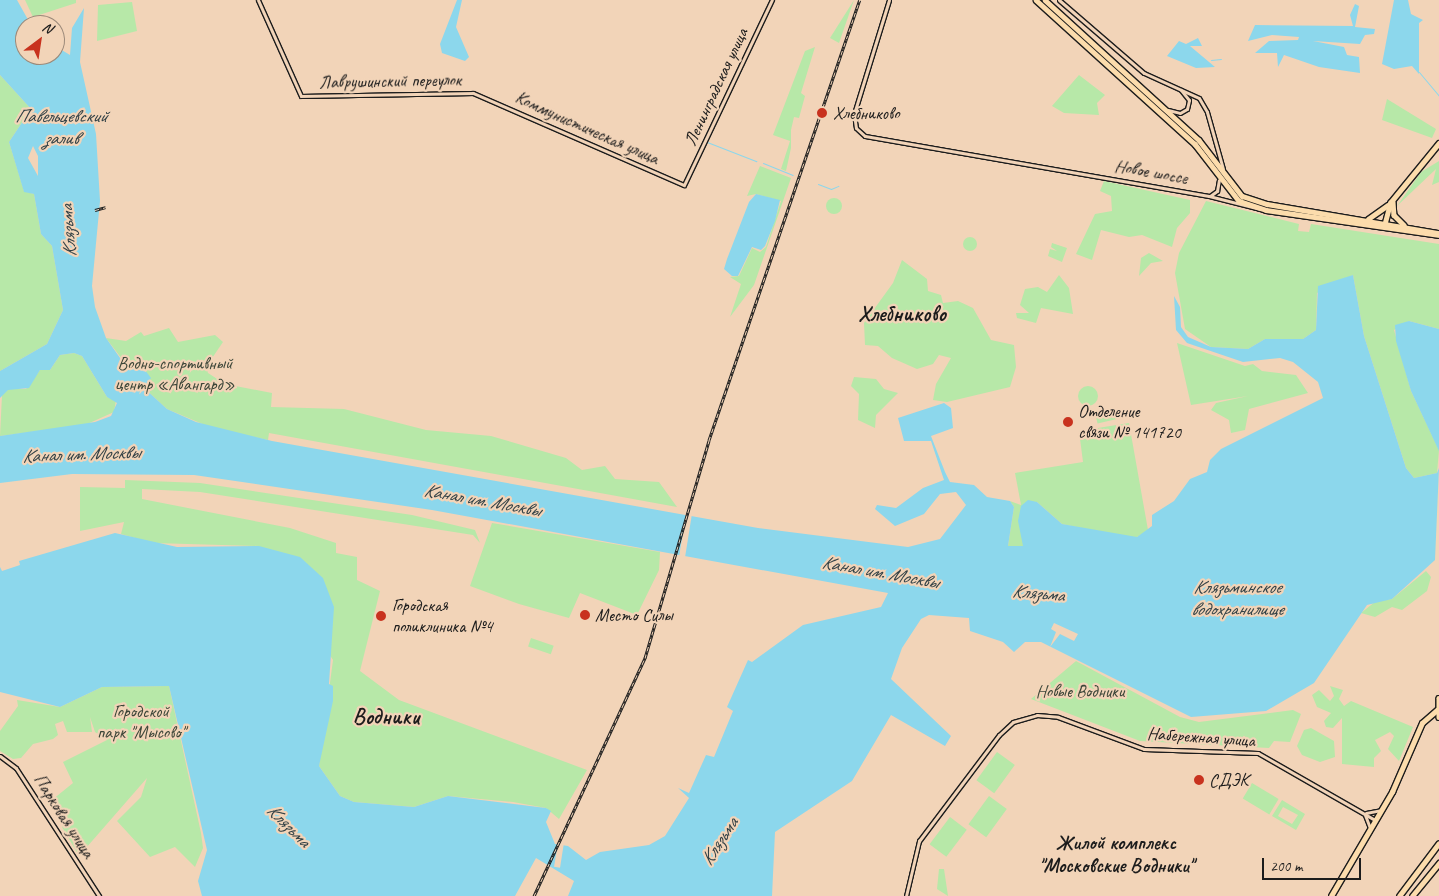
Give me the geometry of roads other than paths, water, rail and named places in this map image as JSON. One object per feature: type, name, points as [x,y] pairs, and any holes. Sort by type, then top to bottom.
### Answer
[{"type":"highway","points":[[1400,896],[1439,843]]},
{"type":"highway","points":[[1412,896],[1439,863]]},
{"type":"main road","points":[[1036,0],[1058,16]]},
{"type":"main road","points":[[1044,0],[1058,16],[1195,144],[1219,180],[1237,199],[1266,210]]},
{"type":"main road","name":"Новое шоссе","points":[[1058,16],[1155,100],[1204,146],[1237,193],[1255,202],[1365,220],[1384,226],[1439,234]]},
{"type":"main road","points":[[1365,220],[1379,214],[1439,143]]},
{"type":"main road","points":[[1384,226],[1394,198]]},
{"type":"main road","points":[[1394,198],[1395,217],[1409,227]]},
{"type":"main road","name":"Новое шоссе","points":[[1266,210],[1364,226],[1409,227],[1439,234]]},
{"type":"main road","points":[[1331,896],[1383,808],[1422,723],[1438,713],[1439,698]]},
{"type":"street","name":"Лаврушинский переулок","points":[[258,0],[301,96],[479,95]]},
{"type":"street","name":"Ленинградская улица","points":[[684,185],[772,0]]},
{"type":"street","name":"Новое шоссе","points":[[889,0],[854,114],[859,132],[876,139],[1209,196],[1266,210]]},
{"type":"street","points":[[1059,0],[1140,70],[1193,94],[1206,109],[1226,179]]},
{"type":"street","points":[[1155,100],[1174,113],[1185,111],[1189,100],[1176,87]]},
{"type":"street","name":"Коммунистическая улица","points":[[479,95],[684,185]]},
{"type":"street","points":[[1209,196],[1217,191],[1219,180]]},
{"type":"street","name":"Набережная улица","points":[[906,896],[919,841],[999,735],[1013,722],[1037,715],[1058,716],[1144,749],[1258,753],[1376,820]]},
{"type":"street","name":"Парковая улица","points":[[0,756],[16,768],[100,896]]},
{"type":"street","points":[[1361,811],[1374,814],[1383,808]]},
{"type":"street","points":[[1361,811],[1370,831]]},
{"type":"water","name":"Клязьминское водохранилище","points":[[0,0],[17,0],[25,15],[15,15],[15,65],[65,65],[65,52],[70,55],[72,28],[84,8],[80,62],[96,134],[100,201],[92,286],[95,307],[106,338],[125,365],[141,365],[151,378],[144,388],[167,409],[196,422],[272,441],[758,528],[908,547],[940,539],[966,505],[956,492],[940,494],[924,514],[895,526],[875,509],[877,505],[896,508],[923,488],[944,480],[931,441],[904,441],[898,418],[944,403],[951,408],[953,428],[931,436],[945,472],[950,482],[974,485],[987,497],[1010,501],[1014,507],[1008,546],[1023,546],[1018,521],[1021,506],[1028,500],[1037,502],[1062,524],[1137,537],[1152,526],[1152,515],[1174,501],[1190,479],[1207,472],[1210,460],[1221,449],[1323,398],[1318,382],[1293,362],[1280,358],[1243,362],[1187,343],[1176,330],[1174,296],[1180,307],[1181,327],[1188,337],[1211,347],[1248,349],[1265,339],[1303,339],[1316,330],[1318,286],[1353,275],[1364,336],[1406,468],[1414,478],[1437,473],[1439,468],[1435,560],[1392,599],[1367,605],[1314,683],[1266,711],[1191,717],[1041,642],[1025,642],[1014,652],[1003,642],[970,631],[969,618],[929,615],[921,619],[902,648],[891,679],[951,736],[945,746],[891,715],[852,781],[775,832],[772,896],[568,896],[574,881],[536,858],[515,896],[202,896],[198,881],[207,850],[169,686],[102,687],[60,707],[0,692],[0,567],[2,571],[20,565],[19,561],[115,533],[177,547],[259,546],[300,557],[323,578],[334,607],[329,684],[333,686],[333,701],[319,766],[340,796],[354,802],[414,807],[448,796],[546,808],[551,811],[546,822],[555,844],[568,846],[586,860],[600,852],[649,845],[665,836],[689,798],[678,788],[689,793],[706,755],[714,757],[733,711],[727,707],[748,660],[752,662],[803,625],[881,607],[888,593],[432,510],[194,475],[72,474],[0,483],[0,436],[95,422],[111,416],[117,403],[107,397],[82,356],[74,353],[60,355],[50,370],[40,370],[29,388],[8,390],[0,398],[0,371],[47,344],[63,310],[52,246],[41,234],[34,194],[24,192],[9,142],[31,109],[0,75]],"holes":[[[33,146],[38,156],[38,176],[28,158]]]},
{"type":"water","points":[[457,0],[462,0],[456,27],[469,57],[465,61],[442,53],[440,44]]},
{"type":"water","points":[[1394,0],[1408,0],[1411,14],[1423,20],[1419,23],[1419,74],[1412,66],[1394,69],[1382,64]]},
{"type":"water","points":[[1355,4],[1359,6],[1355,27],[1375,29],[1374,34],[1365,35],[1360,44],[1313,41],[1344,47],[1347,55],[1359,57],[1360,73],[1319,67],[1284,55],[1278,67],[1277,53],[1255,53],[1269,41],[1298,40],[1299,37],[1272,35],[1248,41],[1255,25],[1353,26],[1350,15]]},
{"type":"water","points":[[1198,38],[1202,46],[1190,46],[1215,67],[1196,68],[1167,56],[1179,41],[1186,44]]},
{"type":"water","points":[[756,194],[780,200],[775,221],[765,246],[761,250],[752,247],[738,276],[732,276],[724,269],[749,202]]},
{"type":"water","points":[[1409,321],[1439,329],[1439,451],[1411,391],[1396,341],[1395,325]]},
{"type":"waterway","points":[[1211,60],[1221,59]]},
{"type":"waterway","points":[[1419,72],[1439,96]]},
{"type":"waterway","points":[[707,142],[756,161]]},
{"type":"waterway","points":[[763,163],[793,175]]},
{"type":"waterway","points":[[818,184],[831,189],[838,186]]},
{"type":"railway","points":[[534,896],[645,658],[709,440],[860,0]]},
{"type":"railway","points":[[95,210],[106,207]]},
{"type":"place","name":"Хлебниково","points":[[822,113]]},
{"type":"place","name":"Отделение связи № 141720","points":[[1068,422]]},
{"type":"place","name":"Место Силы","points":[[585,615]]},
{"type":"place","name":"Городская поликлиника №4","points":[[381,616]]},
{"type":"place","name":"СДЭК","points":[[1199,780]]},
{"type":"district","name":"Хлебниково","points":[[902,315]]},
{"type":"district","name":"Водники","points":[[386,718]]},
{"type":"district","name":"Жилой комплекс \"Московские Водники\"","points":[[1116,854]]},
{"type":"water label","name":"Павельцевский залив","points":[[61,128]]},
{"type":"water label","name":"Клязьма","points":[[69,231]]},
{"type":"water label","name":"Канал им. Москвы","points":[[81,455]]},
{"type":"water label","name":"Канал им. Москвы","points":[[482,501]]},
{"type":"water label","name":"Канал им. Москвы","points":[[880,573]]},
{"type":"water label","name":"Клязьма","points":[[1038,594]]},
{"type":"water label","name":"Клязьма","points":[[288,826]]},
{"type":"water label","name":"Клязьма","points":[[720,842]]},
{"type":"park label","name":"Водно-спортивный центр «Авангард»","points":[[175,374]]},
{"type":"park label","name":"Новые Водники","points":[[1080,691]]},
{"type":"park label","name":"Городской парк \"Мысово\"","points":[[141,722]]}]
